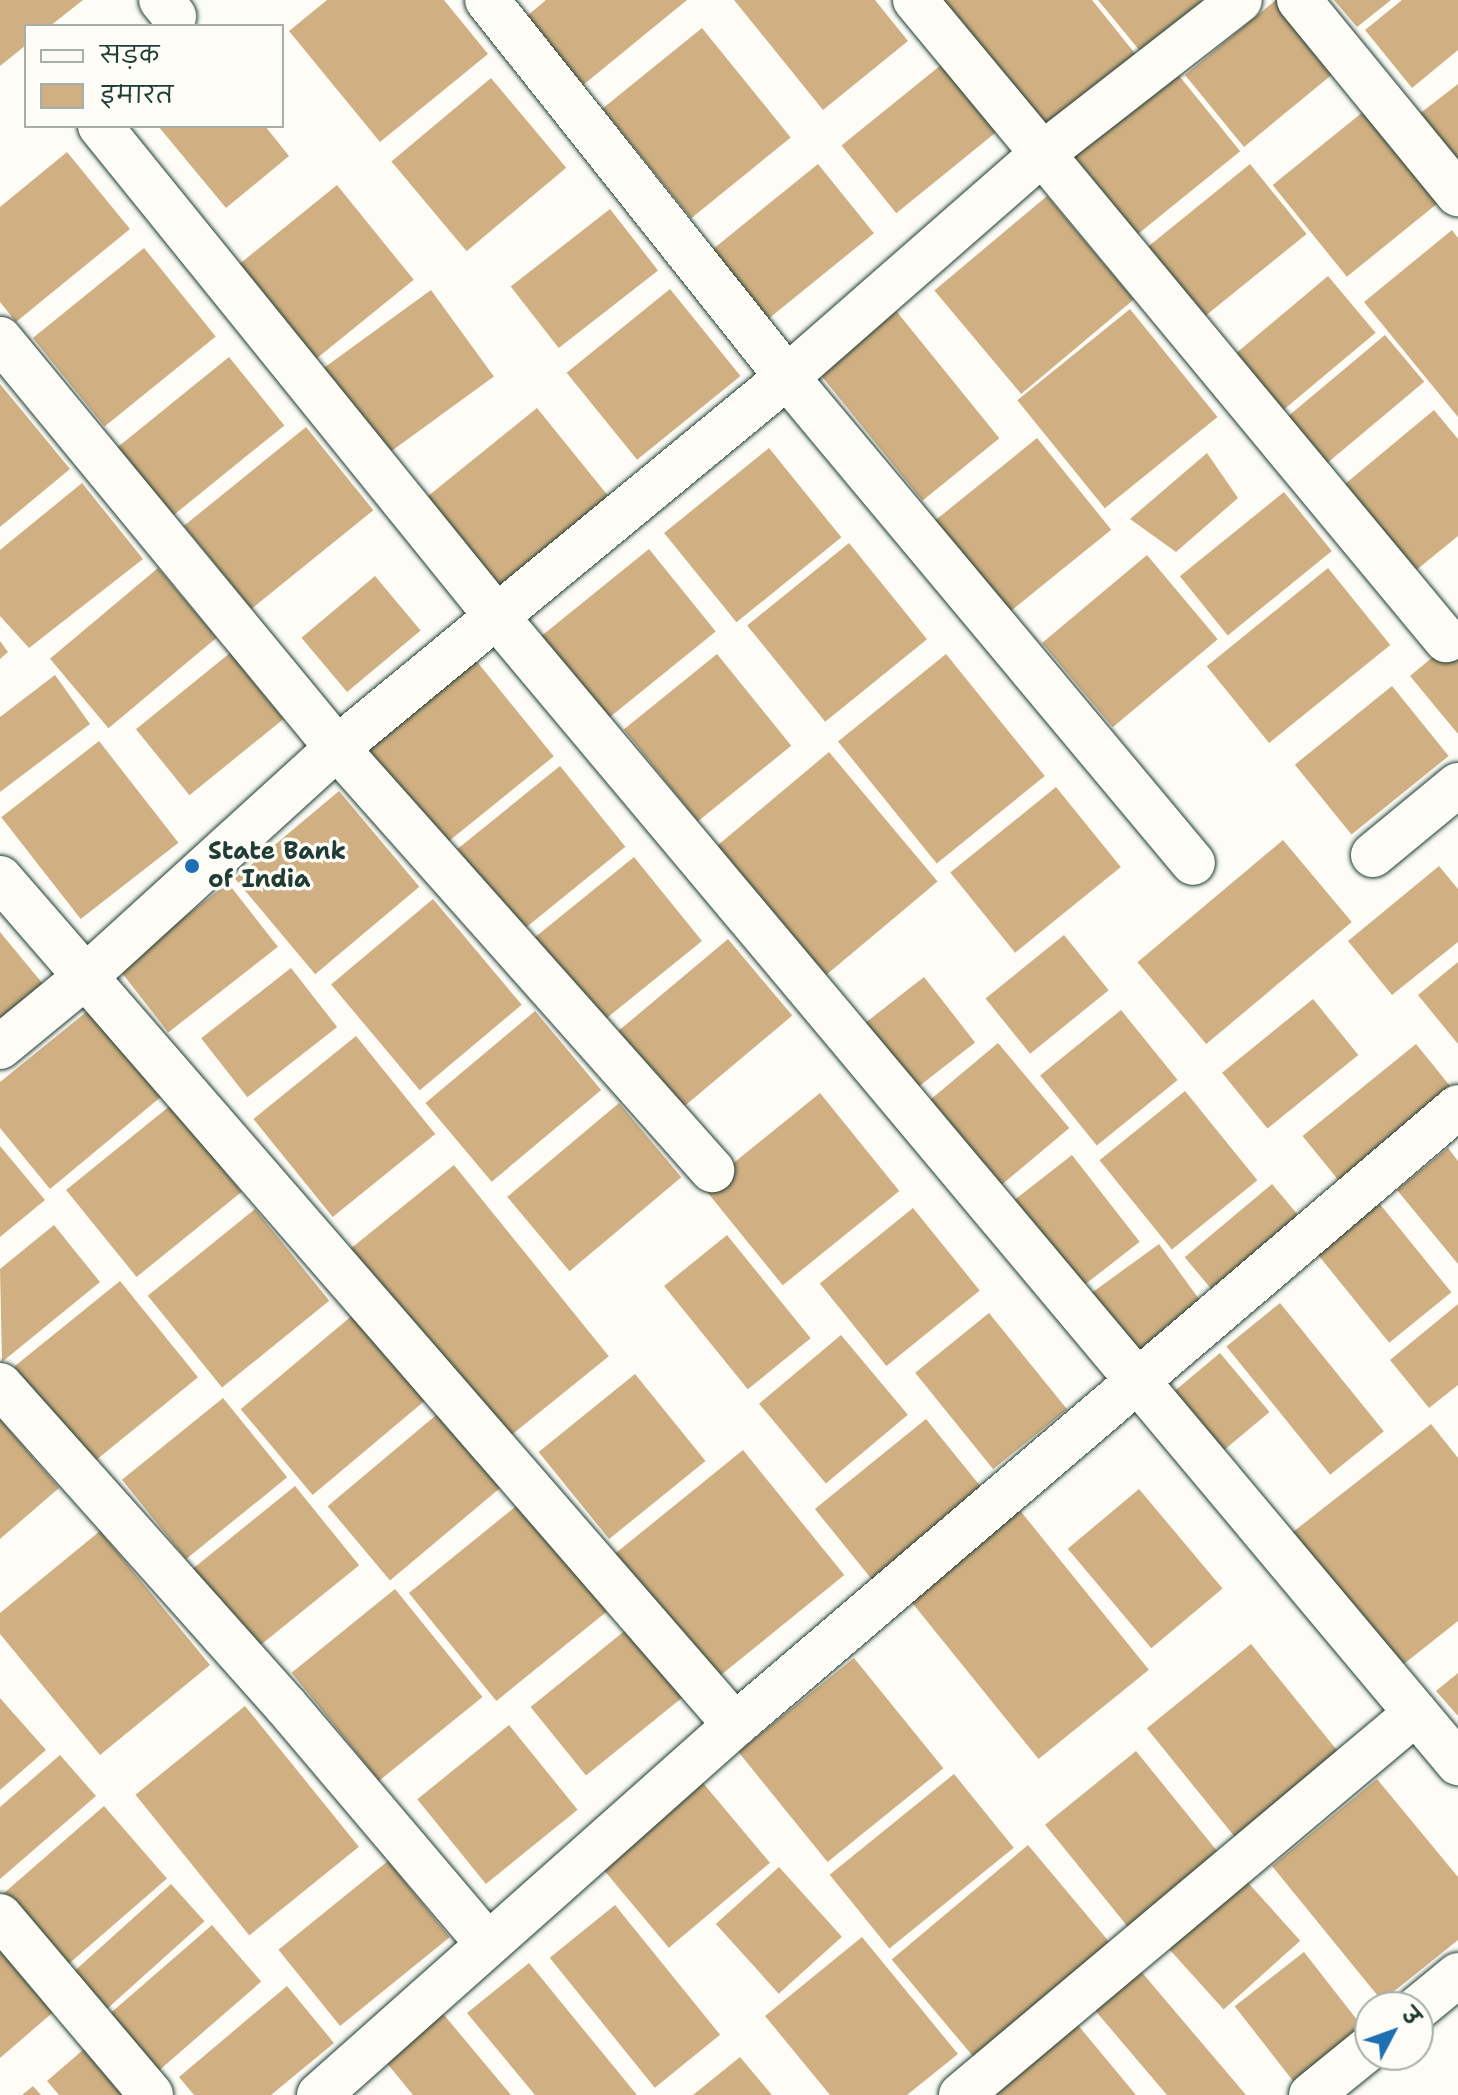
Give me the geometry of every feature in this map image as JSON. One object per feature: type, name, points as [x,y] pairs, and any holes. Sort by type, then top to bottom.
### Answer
[{"type":"street","points":[[487,0],[787,377],[1193,863]]},
{"type":"street","points":[[915,0],[1446,640]]},
{"type":"street","points":[[0,1047],[84,978],[337,748],[787,377],[1041,155],[1240,0]]},
{"type":"street","points":[[1299,0],[1458,194]]},
{"type":"street","points":[[102,128],[497,617],[1458,1763]]},
{"type":"street","points":[[0,339],[337,748],[712,1170]]},
{"type":"street","points":[[1373,855],[1458,785]]},
{"type":"street","points":[[0,878],[735,1725]]},
{"type":"street","points":[[319,2095],[735,1725],[1458,1107]]},
{"type":"street","points":[[0,1385],[286,1706],[487,1943]]},
{"type":"street","points":[[961,2095],[1416,1713]]},
{"type":"street","points":[[0,1916],[151,2095]]},
{"type":"street","points":[[1434,1995],[1458,1975]]},
{"type":"street","points":[[1311,2095],[1354,2060]]},
{"type":"building","points":[[0,0],[83,0],[53,24],[24,24],[24,47],[0,66]]},
{"type":"building","points":[[327,0],[444,0],[488,54],[380,142],[289,31]]},
{"type":"building","points":[[546,0],[687,0],[577,90],[521,21]]},
{"type":"building","points":[[734,0],[875,0],[908,41],[823,110]]},
{"type":"building","points":[[930,0],[1092,0],[1137,56],[1038,133]]},
{"type":"building","points":[[1098,0],[1203,0],[1140,51]]},
{"type":"building","points":[[1276,0],[1284,0],[1340,68],[1244,147],[1185,75]]},
{"type":"building","points":[[1334,0],[1391,0],[1357,27]]},
{"type":"building","points":[[1402,0],[1458,0],[1458,50],[1412,88],[1365,30]]},
{"type":"building","points":[[702,28],[791,138],[691,218],[603,109]]},
{"type":"building","points":[[941,65],[996,133],[896,213],[842,146]]},
{"type":"building","points":[[1176,72],[1240,151],[1138,234],[1073,155]]},
{"type":"building","points":[[491,78],[566,168],[467,251],[391,162]]},
{"type":"building","points":[[1458,84],[1458,165],[1418,115]]},
{"type":"building","points":[[1369,107],[1443,199],[1347,277],[1273,185]]},
{"type":"building","points":[[160,128],[267,128],[289,156],[226,208]]},
{"type":"building","points":[[67,152],[130,229],[16,322],[0,302],[0,207]]},
{"type":"building","points":[[818,164],[874,233],[768,319],[712,250]]},
{"type":"building","points":[[1250,164],[1307,234],[1193,326],[1137,256]]},
{"type":"building","points":[[337,185],[414,280],[309,365],[232,270]]},
{"type":"building","points":[[1047,196],[1134,299],[1021,394],[934,290]]},
{"type":"building","points":[[610,209],[658,270],[559,348],[511,287]]},
{"type":"building","points":[[1452,230],[1458,238],[1458,417],[1364,302]]},
{"type":"building","points":[[144,248],[216,337],[105,427],[33,338]]},
{"type":"building","points":[[1328,276],[1376,333],[1278,414],[1231,358]]},
{"type":"building","points":[[670,289],[740,376],[637,460],[567,373]]},
{"type":"building","points":[[431,290],[494,377],[377,461],[315,375]]},
{"type":"building","points":[[893,307],[999,438],[922,501],[816,369]]},
{"type":"building","points":[[1130,309],[1217,417],[1105,508],[1017,400]]},
{"type":"building","points":[[1385,335],[1424,382],[1318,471],[1279,424]]},
{"type":"building","points":[[229,357],[284,425],[165,522],[110,453]]},
{"type":"building","points":[[0,384],[70,469],[0,527]]},
{"type":"building","points":[[537,408],[610,498],[498,589],[425,499]]},
{"type":"building","points":[[1434,410],[1458,439],[1458,536],[1404,580],[1333,494]]},
{"type":"building","points":[[306,427],[373,510],[251,609],[184,526]]},
{"type":"building","points":[[1037,438],[1111,530],[1006,615],[931,524]]},
{"type":"building","points":[[769,448],[841,537],[736,622],[664,533]]},
{"type":"building","points":[[1207,453],[1238,498],[1176,552],[1130,519]]},
{"type":"building","points":[[82,483],[143,559],[29,648],[0,616],[0,550]]},
{"type":"building","points":[[1284,492],[1332,551],[1228,635],[1180,576]]},
{"type":"building","points":[[849,543],[927,639],[825,722],[747,625]]},
{"type":"building","points":[[649,549],[716,631],[607,719],[540,637]]},
{"type":"building","points":[[1147,555],[1218,639],[1113,727],[1042,643]]},
{"type":"building","points":[[158,568],[216,638],[108,728],[50,659]]},
{"type":"building","points":[[1328,568],[1390,645],[1269,743],[1207,666]]},
{"type":"building","points":[[375,576],[421,630],[347,692],[301,638]]},
{"type":"building","points":[[1458,636],[1458,734],[1410,676]]},
{"type":"building","points":[[0,641],[8,652],[0,659]]},
{"type":"building","points":[[230,653],[283,719],[189,795],[136,729]]},
{"type":"building","points":[[470,653],[554,756],[444,845],[360,742]]},
{"type":"building","points":[[717,654],[791,746],[698,821],[624,730]]},
{"type":"building","points":[[946,654],[1045,776],[937,863],[838,741]]},
{"type":"building","points":[[55,675],[90,724],[0,792],[0,717]]},
{"type":"building","points":[[1392,686],[1449,756],[1351,835],[1295,765]]},
{"type":"building","points":[[99,741],[178,843],[81,919],[1,817]]},
{"type":"building","points":[[829,752],[938,881],[822,979],[713,849]]},
{"type":"building","points":[[560,766],[625,847],[523,930],[457,849]]},
{"type":"building","points":[[1056,787],[1121,867],[1015,953],[950,873]]},
{"type":"building","points":[[339,791],[419,887],[315,974],[235,878]]},
{"type":"building","points":[[1283,840],[1352,922],[1206,1044],[1137,962]]},
{"type":"building","points":[[634,857],[702,941],[599,1025],[531,941]]},
{"type":"building","points":[[1439,866],[1458,889],[1458,942],[1392,995],[1348,941]]},
{"type":"building","points":[[228,883],[278,947],[168,1032],[118,969]]},
{"type":"building","points":[[433,899],[522,1005],[420,1090],[331,984]]},
{"type":"building","points":[[0,932],[43,984],[0,1019]]},
{"type":"building","points":[[1064,935],[1109,990],[1030,1054],[986,999]]},
{"type":"building","points":[[728,939],[792,1016],[675,1114],[611,1037]]},
{"type":"building","points":[[1458,962],[1458,1044],[1418,995]]},
{"type":"building","points":[[291,968],[337,1027],[247,1097],[201,1038]]},
{"type":"building","points":[[924,977],[975,1042],[915,1089],[864,1024]]},
{"type":"building","points":[[1313,999],[1358,1055],[1267,1129],[1222,1073]]},
{"type":"building","points":[[90,1009],[162,1096],[50,1189],[0,1128],[0,1082]]},
{"type":"building","points":[[1121,1010],[1178,1080],[1097,1145],[1040,1075]]},
{"type":"building","points":[[535,1011],[601,1090],[492,1182],[425,1103]]},
{"type":"building","points":[[356,1036],[435,1134],[333,1217],[253,1119]]},
{"type":"building","points":[[998,1043],[1069,1128],[995,1190],[924,1105]]},
{"type":"building","points":[[1416,1044],[1458,1096],[1345,1188],[1303,1136]]},
{"type":"building","points":[[1185,1091],[1257,1180],[1172,1250],[1100,1160]]},
{"type":"building","points":[[820,1093],[899,1191],[783,1285],[703,1187]]},
{"type":"building","points":[[619,1103],[681,1177],[570,1271],[507,1197]]},
{"type":"building","points":[[171,1105],[241,1192],[137,1277],[66,1190]]},
{"type":"building","points":[[0,1146],[45,1200],[0,1237]]},
{"type":"building","points":[[1448,1148],[1458,1161],[1458,1264],[1397,1190]]},
{"type":"building","points":[[1072,1155],[1140,1242],[1077,1290],[1010,1204]]},
{"type":"building","points":[[454,1165],[609,1356],[505,1441],[350,1249]]},
{"type":"building","points":[[1272,1184],[1311,1230],[1223,1303],[1185,1257]]},
{"type":"building","points":[[1379,1203],[1451,1292],[1389,1343],[1317,1253]]},
{"type":"building","points":[[913,1208],[980,1290],[886,1366],[820,1284]]},
{"type":"building","points":[[255,1209],[329,1301],[222,1388],[148,1296]]},
{"type":"building","points":[[54,1225],[100,1282],[2,1362],[0,1269]]},
{"type":"building","points":[[727,1235],[811,1338],[748,1389],[664,1286]]},
{"type":"building","points":[[1159,1244],[1210,1314],[1140,1364],[1089,1295]]},
{"type":"building","points":[[120,1281],[198,1377],[92,1463],[14,1367]]},
{"type":"building","points":[[1280,1303],[1384,1431],[1330,1475],[1226,1346]]},
{"type":"building","points":[[1458,1304],[1458,1385],[1429,1408],[1390,1360]]},
{"type":"building","points":[[989,1313],[1067,1409],[993,1469],[915,1373]]},
{"type":"building","points":[[354,1314],[426,1400],[313,1495],[241,1409]]},
{"type":"building","points":[[841,1335],[908,1415],[826,1483],[759,1404]]},
{"type":"building","points":[[1220,1353],[1269,1412],[1217,1456],[1167,1397]]},
{"type":"building","points":[[635,1374],[705,1461],[609,1539],[539,1452]]},
{"type":"building","points":[[223,1398],[287,1477],[186,1559],[122,1480]]},
{"type":"building","points":[[441,1411],[503,1485],[390,1580],[328,1506]]},
{"type":"building","points":[[0,1419],[59,1488],[0,1539]]},
{"type":"building","points":[[926,1419],[984,1490],[873,1580],[815,1509]]},
{"type":"building","points":[[1431,1424],[1458,1458],[1458,1621],[1395,1671],[1289,1535]]},
{"type":"building","points":[[743,1450],[844,1575],[714,1681],[612,1556]]},
{"type":"building","points":[[295,1486],[359,1565],[257,1648],[192,1569]]},
{"type":"building","points":[[1139,1489],[1223,1589],[1151,1648],[1068,1549]]},
{"type":"building","points":[[520,1503],[607,1611],[496,1701],[409,1593]]},
{"type":"building","points":[[1018,1508],[1149,1670],[1039,1759],[908,1597]]},
{"type":"building","points":[[100,1531],[210,1665],[100,1755],[0,1634],[0,1613]]},
{"type":"building","points":[[395,1589],[482,1697],[379,1781],[292,1673]]},
{"type":"building","points":[[627,1629],[682,1697],[586,1775],[531,1707]]},
{"type":"building","points":[[1251,1644],[1343,1757],[1239,1842],[1147,1728]]},
{"type":"building","points":[[854,1658],[943,1768],[828,1862],[738,1752]]},
{"type":"building","points":[[1458,1673],[1458,1716],[1436,1691]]},
{"type":"building","points":[[0,1698],[46,1750],[0,1790]]},
{"type":"building","points":[[245,1706],[359,1847],[249,1935],[135,1795]]},
{"type":"building","points":[[509,1725],[578,1810],[486,1884],[417,1799]]},
{"type":"building","points":[[1136,1751],[1220,1854],[1129,1928],[1045,1825]]},
{"type":"building","points":[[60,1755],[96,1796],[0,1879],[0,1807]]},
{"type":"building","points":[[954,1774],[1014,1848],[889,1949],[830,1875]]},
{"type":"building","points":[[698,1777],[770,1863],[669,1948],[597,1862]]},
{"type":"building","points":[[1377,1779],[1458,1877],[1458,1940],[1394,1991],[1374,1991],[1272,1866]]},
{"type":"building","points":[[104,1806],[167,1878],[63,1969],[0,1896]]},
{"type":"building","points":[[1028,1845],[1114,1948],[978,2062],[892,1959]]},
{"type":"building","points":[[388,1861],[450,1937],[340,2026],[278,1950]]},
{"type":"building","points":[[779,1867],[842,1937],[779,1994],[716,1924]]},
{"type":"building","points":[[1242,1876],[1300,1941],[1224,2010],[1165,1945]]},
{"type":"building","points":[[171,1884],[204,1921],[105,2011],[71,1974]]},
{"type":"building","points":[[615,1905],[720,2035],[655,2088],[550,1958]]},
{"type":"building","points":[[212,1925],[261,1982],[156,2073],[106,2017]]},
{"type":"building","points":[[862,1937],[958,2054],[907,2095],[830,2095],[765,2016]]},
{"type":"building","points":[[0,1941],[58,2008],[0,2058]]},
{"type":"building","points":[[1304,1952],[1354,2016],[1354,2049],[1301,2090],[1235,2006]]},
{"type":"building","points":[[529,1963],[637,2095],[535,2095],[467,2013]]},
{"type":"building","points":[[1139,1969],[1246,2095],[1167,2095],[1093,2008]]},
{"type":"building","points":[[287,1986],[334,2043],[271,2095],[194,2095],[179,2077]]},
{"type":"building","points":[[439,2009],[511,2095],[413,2095],[381,2056]]},
{"type":"building","points":[[1077,2024],[1136,2095],[990,2095]]},
{"type":"building","points":[[91,2043],[136,2095],[59,2095],[47,2081]]},
{"type":"building","points":[[740,2057],[772,2095],[693,2095]]},
{"type":"building","points":[[33,2086],[41,2095],[22,2095]]},
{"type":"place","name":"State Bank of India","points":[[192,866]]}]
